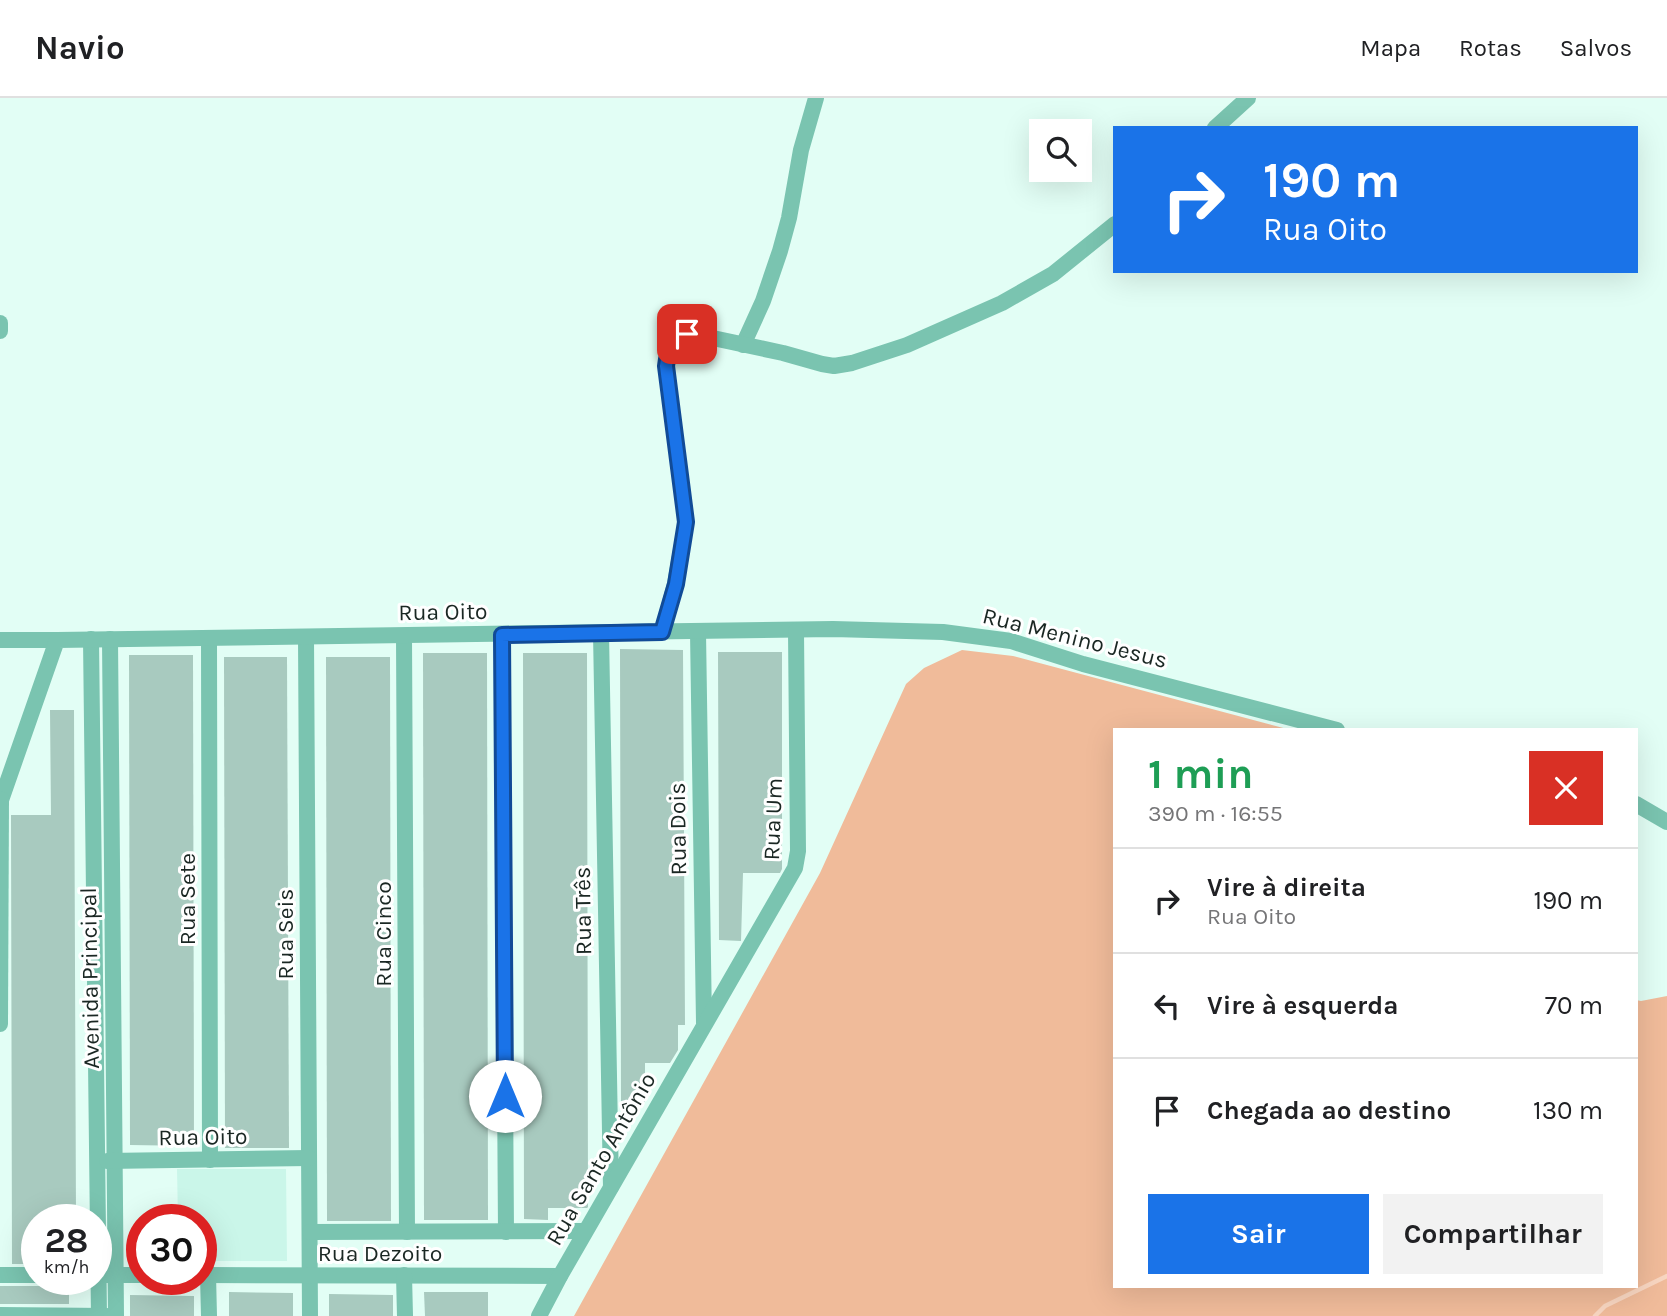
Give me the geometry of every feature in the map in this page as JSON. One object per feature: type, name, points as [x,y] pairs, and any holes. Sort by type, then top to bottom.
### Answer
[{"type":"street","points":[[743,345],[780,251],[801,150],[816,98]]},
{"type":"street","points":[[1217,126],[1248,98]]},
{"type":"street","points":[[662,632],[676,584],[686,522],[668,395],[667,357],[675,340],[687,334],[822,365],[852,363],[907,345],[1002,303],[1053,274],[1113,226]]},
{"type":"street","points":[[0,323],[0,331]]},
{"type":"street","name":"Rua Menino Jesus","points":[[796,631],[870,629],[943,632],[998,638],[1083,664],[1329,728]]},
{"type":"street","name":"Rua Oito","points":[[0,640],[796,631]]},
{"type":"street","name":"Rua Um","points":[[704,1026],[790,880],[797,859],[796,631]]},
{"type":"street","name":"Rua Dois","points":[[698,632],[704,1026]]},
{"type":"street","name":"Rua Três","points":[[601,633],[611,1187]]},
{"type":"street","points":[[502,635],[506,1232]]},
{"type":"street","name":"Rua Cinco","points":[[404,636],[407,1232]]},
{"type":"street","name":"Rua Seis","points":[[306,637],[310,1316]]},
{"type":"street","name":"Rua Sete","points":[[209,638],[210,1160]]},
{"type":"street","name":"Avenida Principal","points":[[91,639],[97,1204]]},
{"type":"street","name":"Avenida Principal","points":[[110,639],[116,1316]]},
{"type":"street","points":[[0,1024],[1,801],[57,640]]},
{"type":"street","points":[[1638,805],[1667,822]]},
{"type":"street","name":"Rua Santo Antônio","points":[[539,1316],[704,1026]]},
{"type":"street","name":"Rua Oito","points":[[97,1161],[309,1158]]},
{"type":"street","points":[[310,1232],[585,1231]]},
{"type":"street","points":[[0,1275],[21,1275]]},
{"type":"street","points":[[112,1275],[126,1275]]},
{"type":"street","name":"Rua Dezoito","points":[[217,1275],[560,1276]]},
{"type":"street","points":[[404,1276],[405,1316]]},
{"type":"street","name":"Avenida Principal","points":[[98,1295],[99,1316]]},
{"type":"street","points":[[207,1295],[209,1316]]},
{"type":"street","points":[[0,1315],[116,1316]]},
{"type":"shaded area","points":[[962,650],[1013,656],[1283,728],[1113,728],[1113,1288],[1638,1288],[1638,1000],[1667,996],[1667,1316],[574,1316],[820,873],[906,684],[924,668]]},
{"type":"shaded area","points":[[177,1169],[286,1169],[287,1261],[217,1261],[217,1204],[178,1204]]},
{"type":"building","points":[[620,649],[683,650],[685,1025],[678,1025],[678,1050],[670,1063],[645,1063],[645,1102],[621,1102]]},
{"type":"building","points":[[718,652],[782,652],[782,869],[780,873],[743,873],[741,941],[719,940]]},
{"type":"building","points":[[423,653],[487,653],[488,1220],[424,1220]]},
{"type":"building","points":[[523,653],[587,653],[588,1207],[548,1208],[548,1220],[524,1219]]},
{"type":"building","points":[[129,655],[193,655],[194,1146],[130,1145]]},
{"type":"building","points":[[224,657],[287,657],[289,1148],[225,1148]]},
{"type":"building","points":[[326,657],[390,657],[391,1221],[327,1221]]},
{"type":"building","points":[[50,710],[74,710],[76,1204],[21,1204],[21,1264],[12,1264],[11,815],[51,815]]},
{"type":"building","points":[[0,1286],[21,1286],[21,1295],[69,1295],[69,1304],[0,1304]]},
{"type":"building","points":[[229,1292],[293,1293],[293,1316],[229,1316]]},
{"type":"building","points":[[424,1292],[488,1292],[488,1316],[425,1316]]},
{"type":"building","points":[[329,1294],[393,1295],[393,1316],[329,1316]]},
{"type":"building","points":[[130,1295],[194,1296],[194,1316],[130,1316]]},
{"type":"waterway","points":[[1595,1316],[1605,1306],[1667,1276]]},
{"type":"route","points":[[505,1096],[502,635],[662,632],[676,584],[686,522],[666,366],[671,346],[680,336],[687,334]]}]
